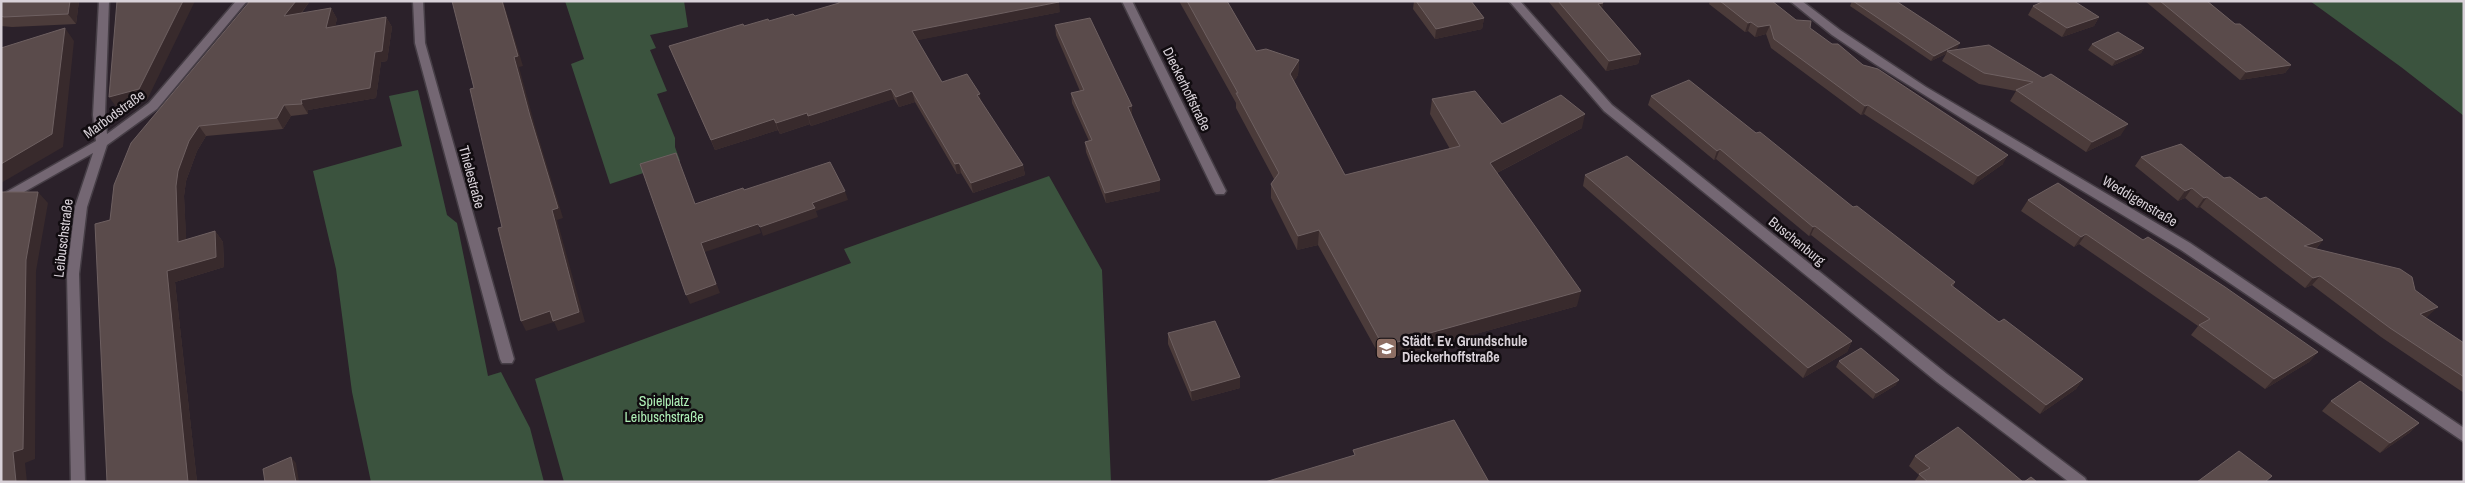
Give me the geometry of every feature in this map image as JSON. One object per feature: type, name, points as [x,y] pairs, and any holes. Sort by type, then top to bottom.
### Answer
[{"type":"street","name":"Leibuschstraße","points":[[78,482],[73,274],[81,207],[102,143],[100,115],[104,1]]},
{"type":"street","name":"Marbodstraße","points":[[1,201],[102,143],[153,106],[242,1]]},
{"type":"street","name":"Thielestraße","points":[[418,1],[420,43],[506,359]]},
{"type":"street","name":"Dieckerhoffstraße","points":[[1127,1],[1220,191]]},
{"type":"street","name":"Buschenburg","points":[[1514,1],[1608,108],[1942,378],[2080,482]]},
{"type":"street","name":"Weddigenstraße","points":[[1795,1],[1896,73],[1960,114],[2145,220],[2464,436]]},
{"type":"green space","points":[[565,1],[684,1],[688,27],[650,35],[656,48],[650,50],[667,91],[657,94],[675,138],[675,147],[680,161],[610,184],[571,64],[584,59]]},
{"type":"green space","points":[[2310,1],[2464,1],[2464,116],[2401,67]]},
{"type":"green space","points":[[418,90],[447,215],[457,223],[488,376],[501,372],[530,428],[544,482],[371,482],[352,392],[336,269],[313,171],[402,146],[389,96]]},
{"type":"green space","name":"Spielplatz Leibuschstraße","points":[[1049,176],[1102,270],[1111,482],[564,482],[535,379],[851,263],[844,249]]},
{"type":"building","points":[[1,1],[70,1],[68,14],[4,17],[1,16]]},
{"type":"building","points":[[117,1],[183,1],[139,89],[109,97]]},
{"type":"building","points":[[250,1],[296,1],[284,16],[331,8],[326,28],[386,17],[382,51],[375,52],[370,88],[301,100],[302,104],[284,105],[277,118],[199,126],[189,141],[178,171],[176,186],[178,242],[215,231],[216,257],[167,271],[188,482],[107,482],[95,224],[110,220],[114,185],[131,143]]},
{"type":"building","points":[[452,1],[502,1],[518,56],[514,57],[558,208],[552,210],[579,312],[553,321],[550,311],[521,321],[498,228],[502,227],[470,89],[474,88]]},
{"type":"building","points":[[839,1],[1059,1],[912,31],[942,82],[967,74],[980,94],[977,95],[1023,165],[971,183],[959,163],[955,164],[912,91],[896,97],[891,89],[808,116],[807,113],[776,123],[774,119],[711,140],[669,46],[743,24],[744,26],[768,19],[769,21],[793,14],[795,16],[839,3]]},
{"type":"building","points":[[1187,1],[1227,1],[1256,51],[1266,49],[1299,60],[1290,74],[1345,175],[1460,146],[1432,99],[1475,91],[1502,124],[1561,95],[1585,114],[1490,163],[1581,291],[1383,346],[1319,230],[1298,236],[1271,184],[1279,173],[1236,93],[1238,93]]},
{"type":"building","points":[[1416,1],[1471,1],[1484,18],[1436,29]]},
{"type":"building","points":[[1558,1],[1602,1],[1603,3],[1598,4],[1641,54],[1609,61]]},
{"type":"building","points":[[1720,1],[1772,1],[1796,20],[1811,21],[1810,28],[1832,44],[1838,44],[1863,65],[1878,69],[2008,155],[1978,176],[1868,105],[1865,106],[1774,39],[1770,25],[1758,27],[1751,22],[1748,23]]},
{"type":"building","points":[[1853,1],[1896,1],[1960,43],[1934,56]]},
{"type":"building","points":[[2044,1],[2074,1],[2099,17],[2067,28],[2033,6]]},
{"type":"building","points":[[2160,1],[2207,1],[2235,24],[2240,24],[2291,65],[2246,72]]},
{"type":"building","points":[[1090,18],[1132,106],[1128,107],[1160,180],[1105,193],[1085,142],[1092,140],[1071,93],[1084,90],[1055,25]]},
{"type":"building","points":[[65,28],[52,134],[1,164],[1,48]]},
{"type":"building","points":[[2118,32],[2144,48],[2116,60],[2092,44]]},
{"type":"building","points":[[1989,45],[2043,78],[2051,74],[2128,124],[2092,142],[2016,90],[2033,82],[1984,73],[1947,51]]},
{"type":"building","points":[[1689,80],[1756,133],[1760,132],[1853,207],[1857,206],[1955,282],[1951,285],[1999,322],[2004,319],[2083,379],[2046,405],[1815,226],[1813,227],[1720,149],[1717,151],[1651,96]]},
{"type":"building","points":[[2181,144],[2224,178],[2230,177],[2260,199],[2266,197],[2323,240],[2304,246],[2400,269],[2412,277],[2415,290],[2438,307],[2420,314],[2464,343],[2464,377],[2390,328],[2320,276],[2313,278],[2207,197],[2204,198],[2192,188],[2185,191],[2141,157]]},
{"type":"building","points":[[676,153],[695,204],[830,162],[845,191],[812,203],[815,208],[760,227],[758,224],[701,243],[716,284],[686,295],[640,164]]},
{"type":"building","points":[[1627,156],[1852,341],[1808,368],[1585,175]]},
{"type":"building","points":[[2058,183],[2143,240],[2148,237],[2225,287],[2318,352],[2274,379],[2199,325],[2210,319],[2086,234],[2081,237],[2028,200]]},
{"type":"building","points":[[1,192],[38,192],[26,260],[23,449],[13,452],[16,482],[1,482]]},
{"type":"building","points":[[1215,321],[1240,377],[1191,391],[1168,333]]},
{"type":"building","points":[[1861,348],[1899,380],[1876,393],[1839,361]]},
{"type":"building","points":[[2360,381],[2419,423],[2390,443],[2331,401]]},
{"type":"building","points":[[1454,420],[1489,482],[1265,482],[1355,455],[1353,450]]},
{"type":"building","points":[[1958,427],[2023,482],[1928,482],[1919,474],[1930,468],[1915,456]]},
{"type":"building","points":[[2239,451],[2272,476],[2265,482],[2197,482]]},
{"type":"building","points":[[291,457],[296,482],[265,482],[263,469]]},
{"type":"building","points":[[2031,477],[2037,482],[2024,482]]},
{"type":"place","name":"Städt. Ev. Grundschule Dieckerhoffstraße","points":[[1386,349]]}]
